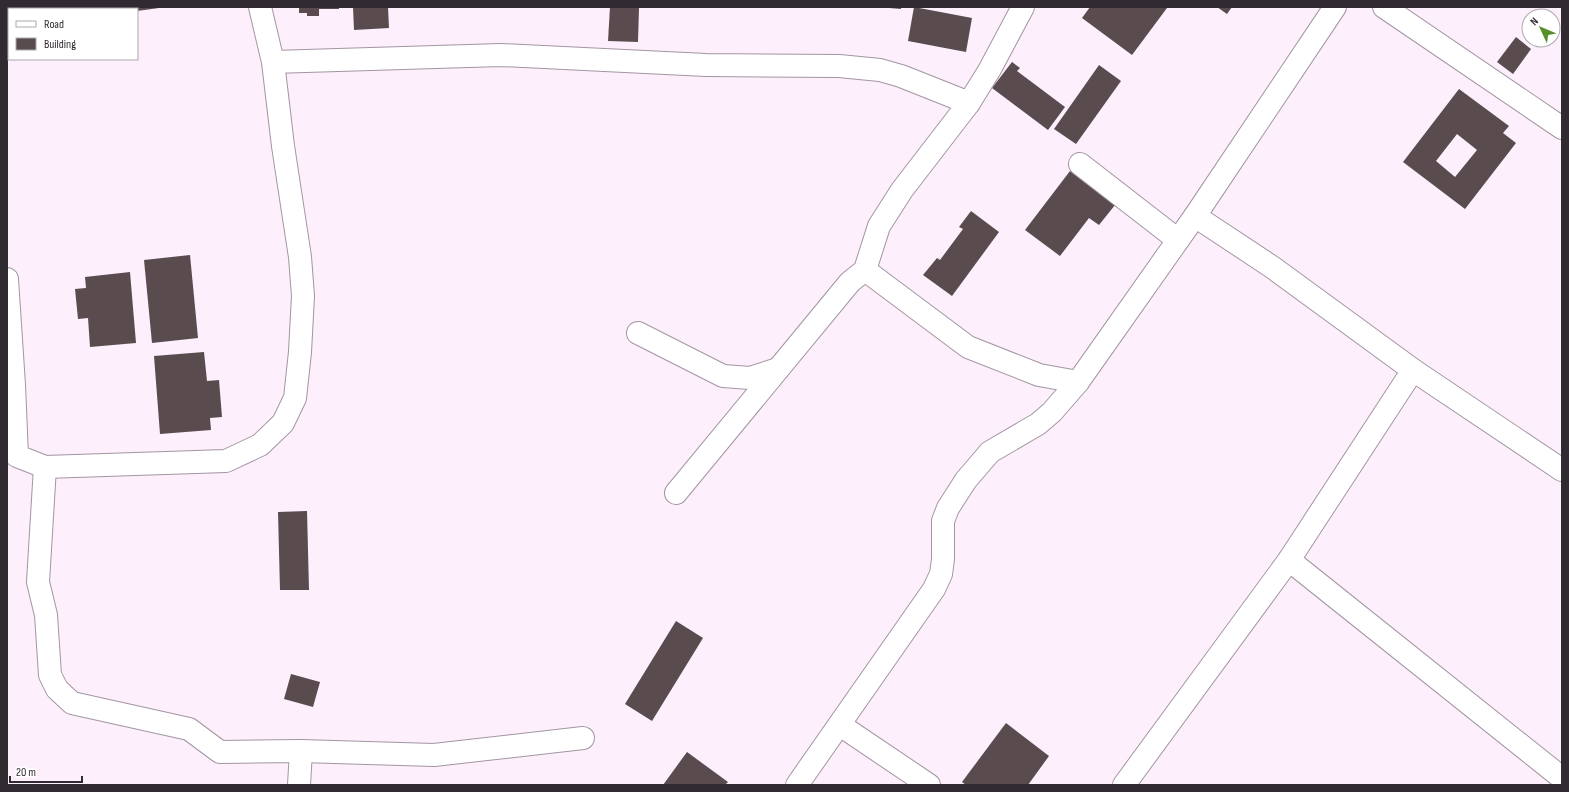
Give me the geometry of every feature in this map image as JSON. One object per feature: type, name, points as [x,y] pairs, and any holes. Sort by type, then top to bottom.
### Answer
[{"type":"street","points":[[7,280],[14,385],[12,457],[45,467],[226,461],[243,455],[260,446],[283,424],[295,398],[300,352],[303,296],[300,257],[283,146],[273,62],[260,7]]},
{"type":"street","points":[[676,493],[850,282],[865,270],[879,226],[902,190],[969,103],[990,69],[1023,7]]},
{"type":"street","points":[[797,785],[934,589],[941,574],[943,559],[943,521],[948,508],[966,480],[990,452],[1038,424],[1052,412],[1078,382],[1195,216],[1335,7]]},
{"type":"street","points":[[1384,7],[1562,128]]},
{"type":"street","points":[[273,62],[501,55],[706,65],[839,66],[880,70],[900,76],[969,103]]},
{"type":"street","points":[[1080,164],[1178,240]]},
{"type":"street","points":[[1195,216],[1272,267],[1413,370],[1562,470]]},
{"type":"street","points":[[865,270],[968,347],[1039,375],[1078,382]]},
{"type":"street","points":[[638,333],[723,376],[750,378],[778,370]]},
{"type":"street","points":[[1124,785],[1288,560],[1413,370]]},
{"type":"street","points":[[45,467],[38,582],[46,615],[50,675],[58,689],[72,703],[189,729],[220,752],[301,751],[434,755],[583,738]]},
{"type":"street","points":[[1288,560],[1562,778]]},
{"type":"street","points":[[840,725],[929,785]]},
{"type":"street","points":[[299,785],[301,751]]},
{"type":"building","points":[[159,7],[138,11],[138,8],[108,8]]},
{"type":"building","points":[[299,7],[339,7],[339,9],[319,9],[319,16],[307,16],[307,13],[299,13]]},
{"type":"building","points":[[353,7],[388,7],[389,28],[354,30]]},
{"type":"building","points":[[610,7],[639,8],[638,42],[608,41]]},
{"type":"building","points":[[877,7],[901,7],[901,9]]},
{"type":"building","points":[[914,7],[972,18],[966,52],[908,41]]},
{"type":"building","points":[[1090,7],[1167,8],[1132,55],[1082,18]]},
{"type":"building","points":[[1217,7],[1232,7],[1227,14]]},
{"type":"building","points":[[1516,37],[1521,41],[1521,48],[1531,49],[1513,74],[1497,62]]},
{"type":"building","points":[[1012,62],[1020,68],[1017,71],[1065,107],[1048,130],[992,88]]},
{"type":"building","points":[[1099,65],[1121,81],[1076,144],[1054,129]]},
{"type":"building","points":[[1459,89],[1509,126],[1503,133],[1516,143],[1465,209],[1403,162]],"holes":[[[1457,134],[1477,150],[1455,177],[1436,161]]]},
{"type":"building","points":[[1070,171],[1115,205],[1099,225],[1089,218],[1060,256],[1025,230]]},
{"type":"building","points":[[971,211],[999,232],[952,296],[923,275],[937,258],[940,260],[963,229],[959,227]]},
{"type":"building","points":[[190,255],[198,338],[152,343],[144,260]]},
{"type":"building","points":[[130,272],[136,343],[90,347],[88,318],[78,319],[75,289],[86,288],[85,277]]},
{"type":"building","points":[[204,352],[207,381],[219,380],[222,417],[210,418],[211,430],[160,434],[154,356]]},
{"type":"building","points":[[307,511],[309,590],[280,590],[278,512]]},
{"type":"building","points":[[676,621],[703,638],[652,721],[625,704]]},
{"type":"building","points":[[291,674],[320,682],[313,707],[284,699]]},
{"type":"building","points":[[1006,723],[1049,756],[1028,785],[966,785],[962,782]]},
{"type":"building","points":[[687,752],[728,782],[725,785],[663,785]]}]
